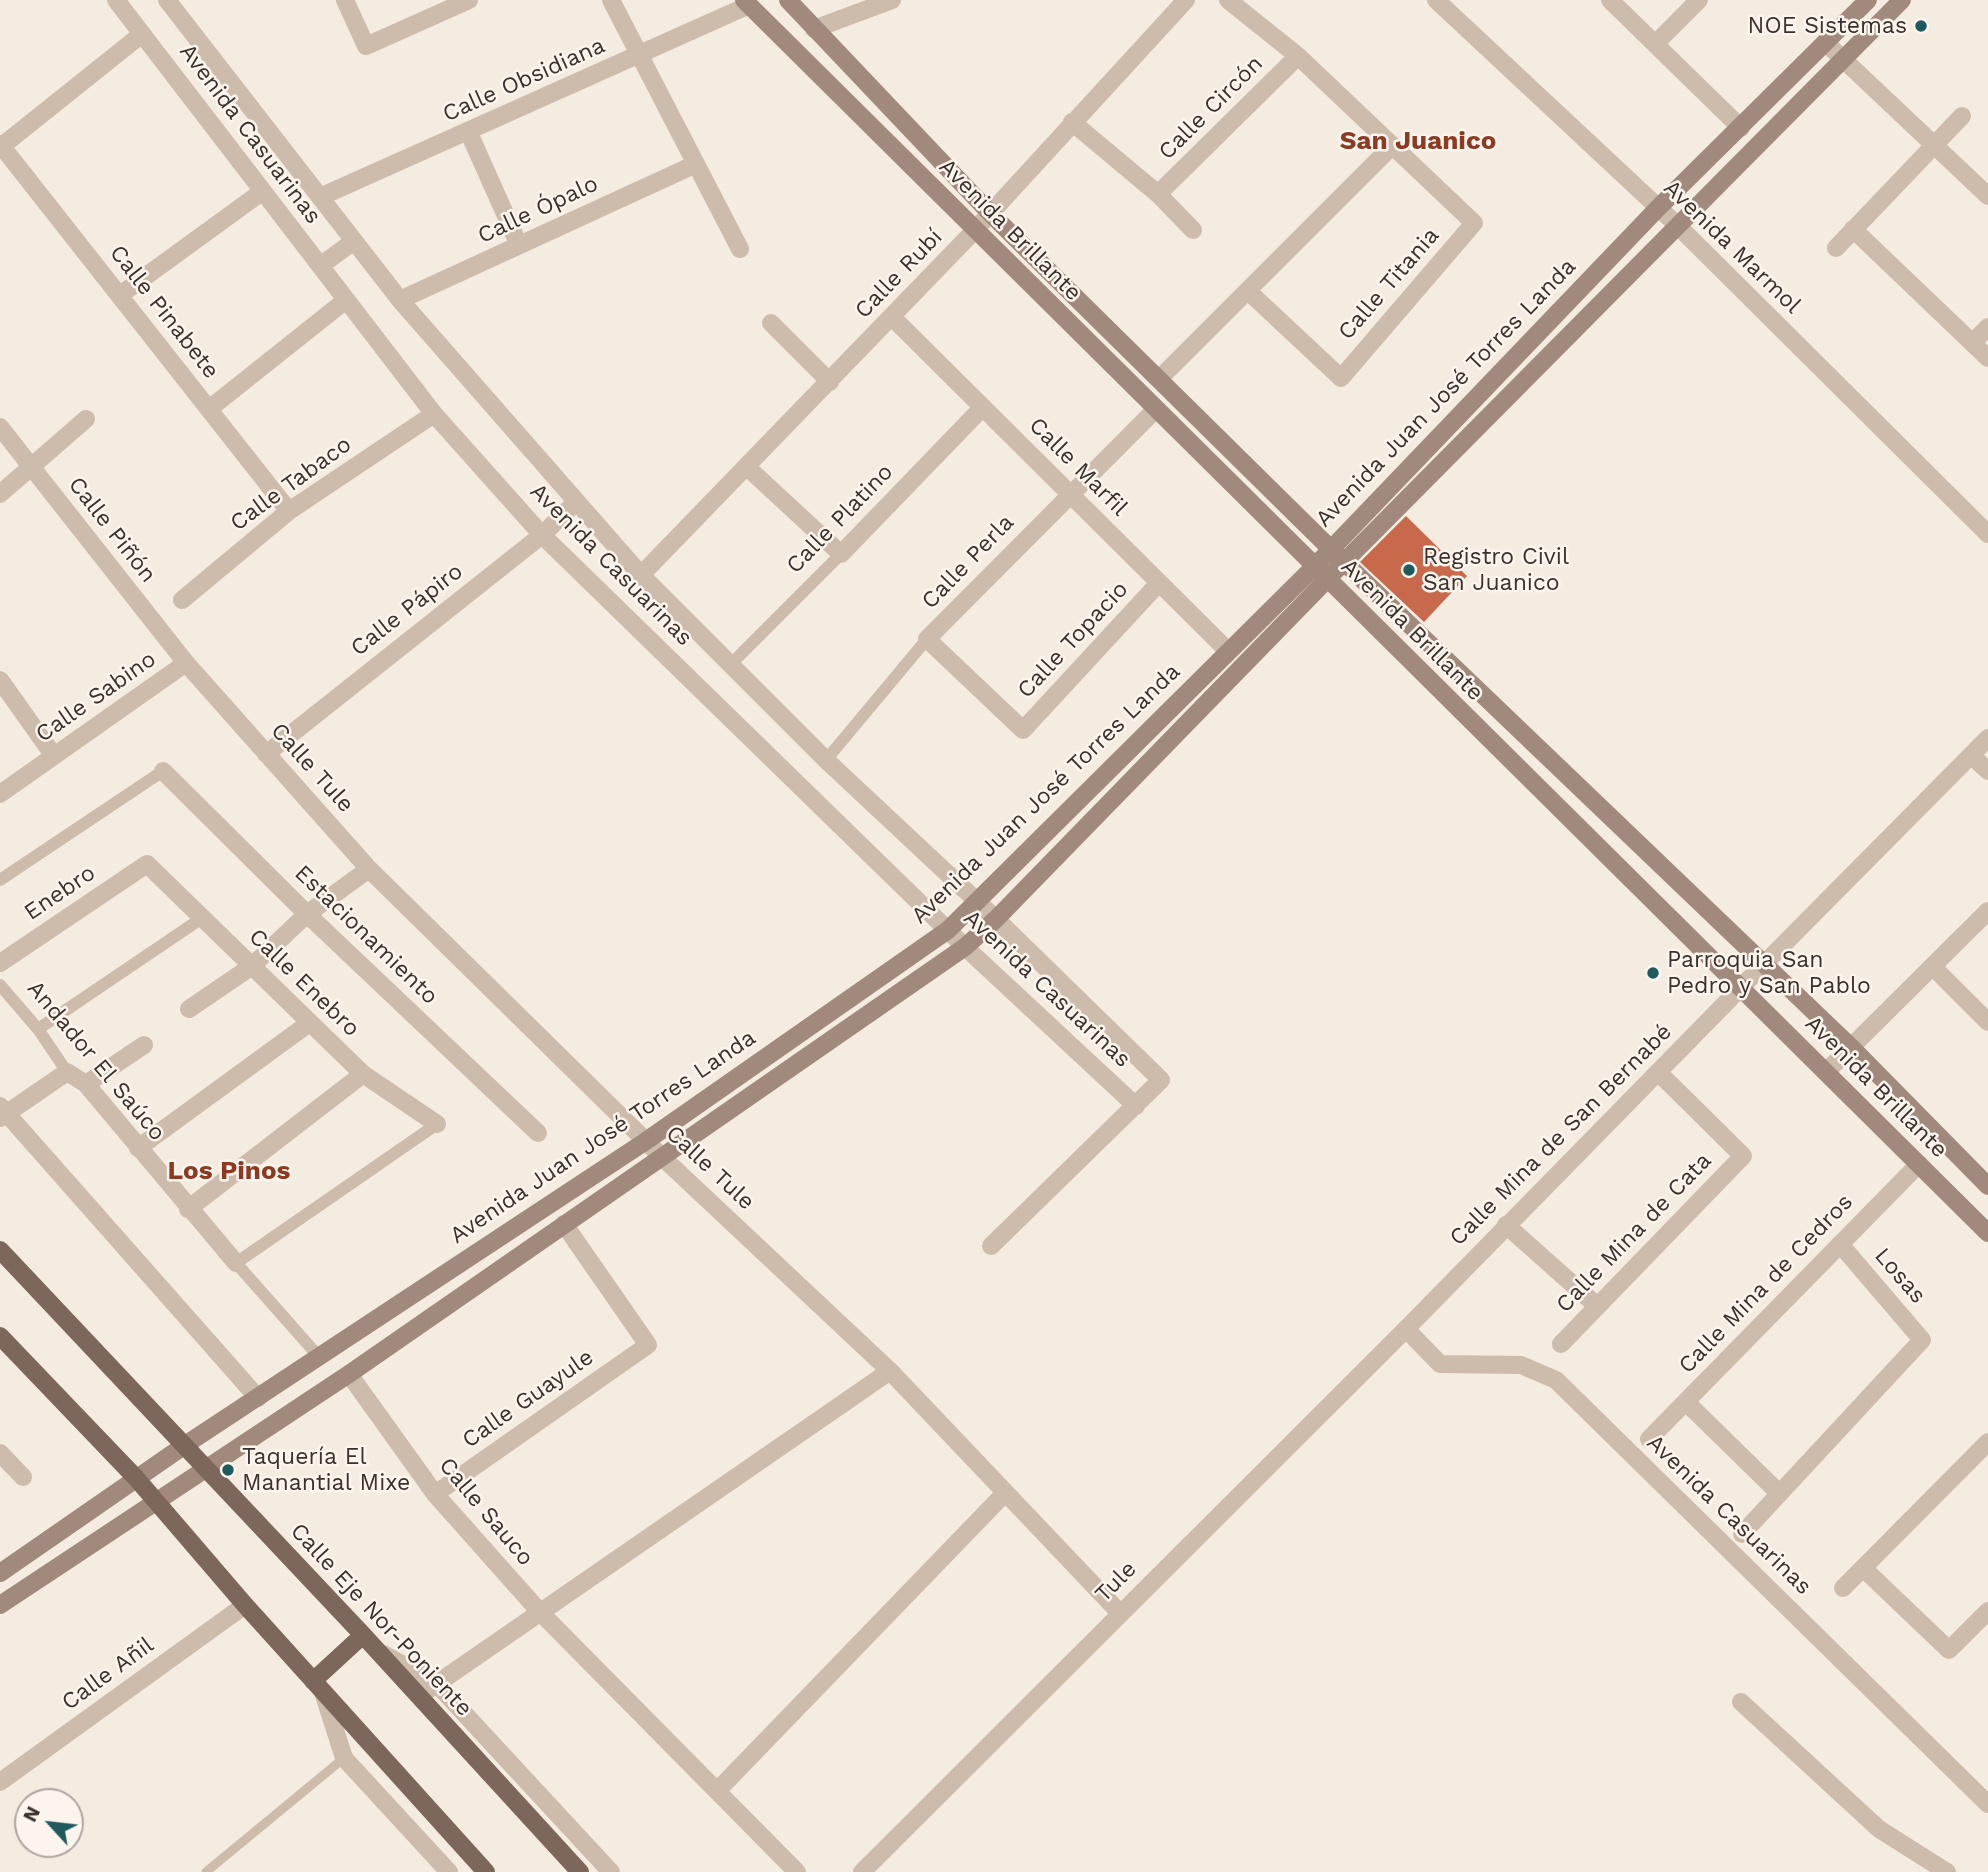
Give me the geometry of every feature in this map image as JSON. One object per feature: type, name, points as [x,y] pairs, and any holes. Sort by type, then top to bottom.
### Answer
[{"type":"main road","name":"Avenida Brillante","points":[[788,0],[991,214],[1344,562],[1853,1049],[1988,1186]]},
{"type":"main road","name":"Avenida Juan José Torres Landa","points":[[0,1605],[349,1374],[965,947],[996,919],[1320,573],[1330,548],[1658,208],[1868,0]]},
{"type":"main road","name":"Avenida Juan José Torres Landa","points":[[1,1571],[184,1445],[646,1141],[948,930],[1228,652],[1320,573],[1344,562],[1902,0]]},
{"type":"main road","name":"Avenida Brillante","points":[[746,3],[1988,1233]]},
{"type":"main road","name":"Calle Eje Nor-Poniente","points":[[0,1250],[378,1651],[580,1872]]},
{"type":"main road","points":[[0,1336],[157,1501],[245,1605],[486,1872]]},
{"type":"main road","points":[[318,1686],[363,1635]]},
{"type":"street","name":"Avenida Casuarinas","points":[[116,0],[434,414],[542,535],[965,947],[1136,1106],[1161,1080],[996,919],[826,760],[732,663],[641,575],[400,300],[168,0]]},
{"type":"street","points":[[345,0],[366,46],[468,0]]},
{"type":"street","points":[[611,0],[740,249]]},
{"type":"street","points":[[814,29],[891,0]]},
{"type":"street","name":"Calle Rubí","points":[[641,575],[748,468],[991,214],[1186,0]]},
{"type":"street","points":[[1159,379],[1249,292],[1391,147],[1298,56],[1228,0]]},
{"type":"street","name":"Avenida Marmol","points":[[1436,0],[1677,225],[1988,534]]},
{"type":"street","points":[[1610,0],[1741,128]]},
{"type":"street","points":[[1655,44],[1699,0]]},
{"type":"street","name":"Calle Obsidiana","points":[[320,197],[641,55],[746,3]]},
{"type":"street","points":[[1,145],[142,34]]},
{"type":"street","points":[[1826,43],[1988,196]]},
{"type":"street","name":"Calle Circón","points":[[1158,194],[1298,56]]},
{"type":"street","points":[[1836,248],[1962,116]]},
{"type":"street","points":[[1072,122],[1158,194],[1193,230]]},
{"type":"street","points":[[468,133],[519,245]]},
{"type":"street","name":"Calle Pinabete","points":[[1,145],[289,511]]},
{"type":"street","name":"Calle Titania","points":[[1249,292],[1341,378],[1474,223],[1391,147]]},
{"type":"street","name":"Calle Ópalo","points":[[400,300],[696,164]]},
{"type":"street","points":[[120,295],[262,191]]},
{"type":"street","points":[[1853,229],[1988,358]]},
{"type":"street","points":[[320,266],[354,241]]},
{"type":"street","points":[[209,409],[346,300]]},
{"type":"street","name":"Calle Marfil","points":[[892,317],[1228,652]]},
{"type":"street","points":[[771,323],[830,382]]},
{"type":"street","points":[[1972,343],[1988,327]]},
{"type":"street","name":"Calle Platino","points":[[732,663],[983,407]]},
{"type":"street","name":"Calle Perla","points":[[826,760],[927,639],[1070,492],[1156,409]]},
{"type":"street","name":"Calle Tabaco","points":[[182,600],[289,511],[434,414]]},
{"type":"street","points":[[0,494],[86,419]]},
{"type":"street","name":"Calle Piñón","points":[[0,427],[186,663]]},
{"type":"street","points":[[748,468],[841,554]]},
{"type":"street","name":"Calle Pápiro","points":[[266,754],[542,535],[576,502]]},
{"type":"street","name":"Calle Topacio","points":[[927,639],[1023,730],[1158,584]]},
{"type":"street","name":"Calle Tule","points":[[186,663],[369,869],[661,1156],[890,1371],[1120,1613]]},
{"type":"street","name":"Calle Sabino","points":[[0,794],[186,663]]},
{"type":"street","points":[[0,680],[54,756]]},
{"type":"street","name":"Calle Mina de San Bernabé","points":[[1406,1329],[1988,738]]},
{"type":"street","points":[[1971,755],[1988,771]]},
{"type":"street","points":[[0,880],[163,771]]},
{"type":"street","name":"Estacionamiento","points":[[163,771],[307,914],[538,1133]]},
{"type":"street","name":"Calle Enebro","points":[[147,864],[308,1024],[363,1074],[437,1124]]},
{"type":"street","name":"Enebro","points":[[0,963],[147,864]]},
{"type":"street","points":[[189,1009],[252,966],[307,914],[369,869]]},
{"type":"street","points":[[1826,1072],[1853,1049],[1988,911]]},
{"type":"street","points":[[38,1029],[202,918]]},
{"type":"street","points":[[1934,968],[1988,1022]]},
{"type":"street","name":"Andador El Saúco","points":[[0,985],[38,1029],[67,1072],[86,1084],[188,1209],[320,1358]]},
{"type":"street","points":[[138,1148],[308,1024]]},
{"type":"street","points":[[86,1084],[144,1045]]},
{"type":"street","points":[[67,1072],[2,1112],[258,1398]]},
{"type":"street","name":"Calle Mina de Cata","points":[[1560,1344],[1743,1156],[1658,1072]]},
{"type":"street","points":[[188,1209],[363,1074]]},
{"type":"street","points":[[991,1245],[1136,1106]]},
{"type":"street","points":[[236,1263],[437,1124]]},
{"type":"street","name":"Calle Mina de Cedros","points":[[1649,1439],[1919,1164]]},
{"type":"street","name":"Calle Guayule","points":[[435,1494],[648,1345],[564,1224]]},
{"type":"street","points":[[1506,1225],[1597,1305]]},
{"type":"street","name":"Losas","points":[[1779,1493],[1922,1340],[1840,1244]]},
{"type":"street","name":"Avenida Casuarinas","points":[[1406,1329],[1440,1364],[1521,1365],[1556,1380],[1988,1804]]},
{"type":"street","name":"Tule","points":[[862,1872],[1406,1329]]},
{"type":"street","points":[[419,1696],[890,1371]]},
{"type":"street","name":"Calle Sauco","points":[[349,1374],[435,1494],[539,1611],[797,1872]]},
{"type":"street","points":[[1686,1402],[1779,1493],[1742,1534]]},
{"type":"street","points":[[1843,1588],[1988,1442]]},
{"type":"street","points":[[0,1452],[23,1477]]},
{"type":"street","points":[[717,1791],[1005,1493]]},
{"type":"street","points":[[1863,1568],[1949,1650],[1988,1611]]},
{"type":"street","name":"Calle Añil","points":[[0,1782],[245,1605]]},
{"type":"street","points":[[378,1651],[436,1683],[611,1872]]},
{"type":"street","points":[[318,1686],[344,1758],[449,1872]]},
{"type":"street","points":[[1741,1702],[1879,1829],[1947,1872]]},
{"type":"lane","points":[[206,1872],[344,1758]]},
{"type":"building","name":"Registro Civil San Juanico","points":[[1406,516],[1467,576],[1424,622],[1360,562]]},
{"type":"place","name":"NOE Sistemas","points":[[1921,26]]},
{"type":"place","name":"Registro Civil San Juanico","points":[[1409,570]]},
{"type":"place","name":"Parroquia San Pedro y San Pablo","points":[[1653,973]]},
{"type":"place","name":"Taquería El Manantial Mixe","points":[[228,1470]]},
{"type":"district","name":"San Juanico","points":[[1418,141]]},
{"type":"district","name":"Los Pinos","points":[[229,1171]]}]
